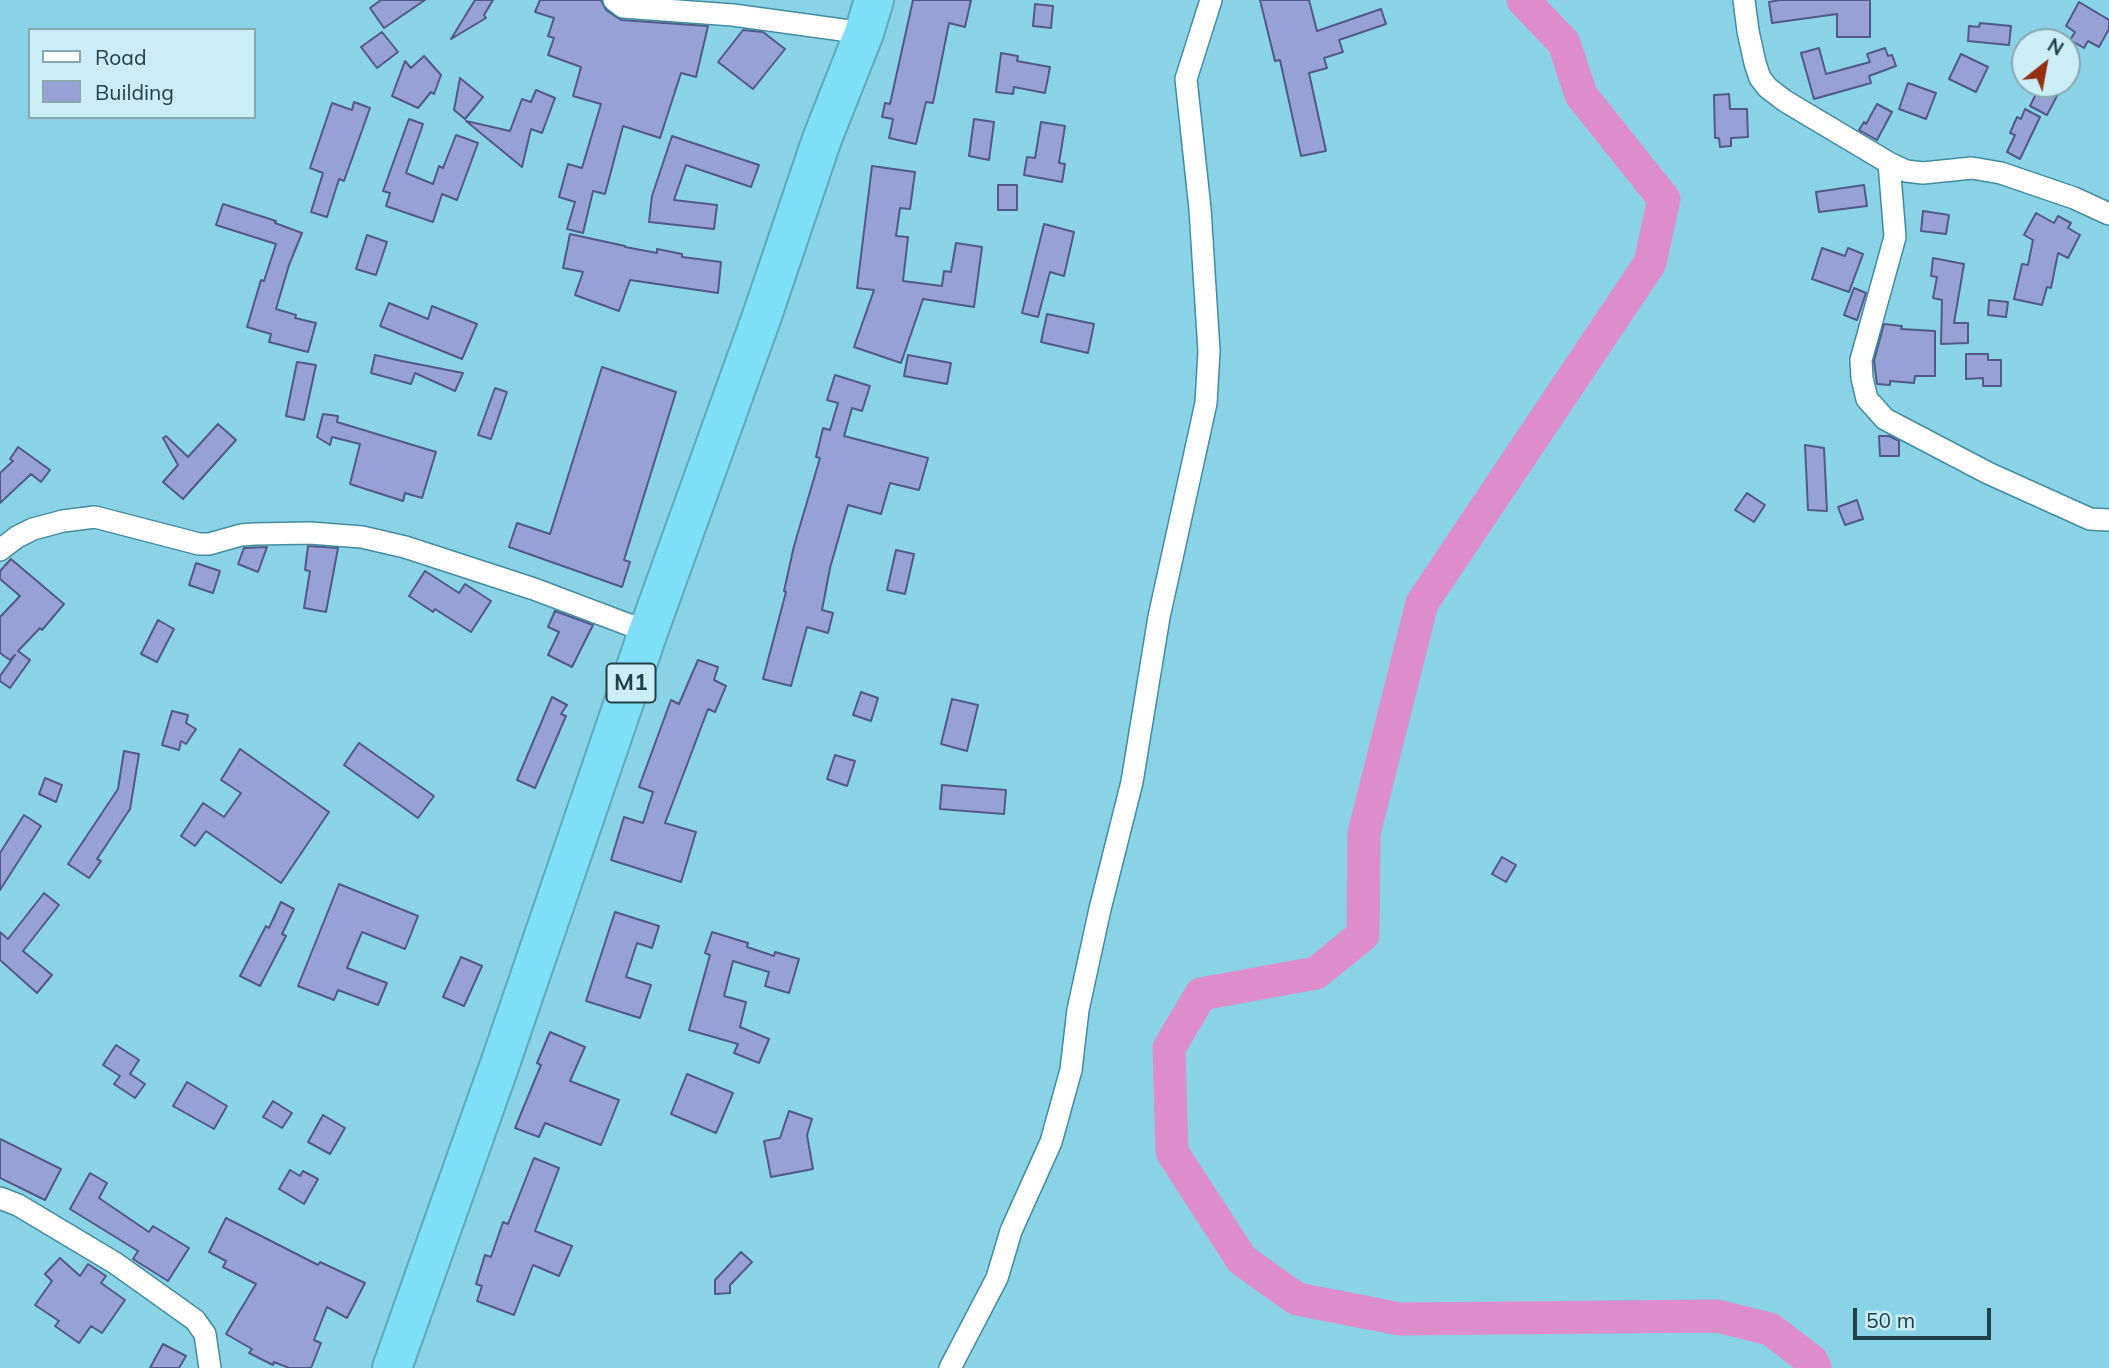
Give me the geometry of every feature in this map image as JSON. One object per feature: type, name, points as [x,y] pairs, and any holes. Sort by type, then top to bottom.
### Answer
[{"type":"highway","name":"M1","points":[[392,1368],[648,632],[762,316],[822,139],[869,16]]},
{"type":"street","points":[[614,0],[622,7],[733,15],[869,16]]},
{"type":"street","points":[[950,1368],[997,1278],[1011,1231],[1051,1142],[1071,1070],[1078,1010],[1132,782],[1159,617],[1206,403],[1209,351],[1200,209],[1186,79],[1211,0]]},
{"type":"street","points":[[1744,0],[1755,63],[1760,78],[1768,88],[1889,163],[1906,171],[1923,173],[1972,168],[2001,173],[2074,198],[2109,214]]},
{"type":"street","points":[[1889,163],[1895,237],[1861,360],[1867,399],[1885,419],[1988,474],[2090,519],[2109,520]]},
{"type":"street","points":[[0,550],[33,529],[63,521],[95,517],[199,544],[255,534],[310,533],[362,537],[405,547],[534,589],[648,632]]},
{"type":"street","points":[[0,1198],[18,1205],[115,1263],[195,1320],[205,1334],[210,1368]]},
{"type":"building","points":[[381,0],[425,0],[384,28],[370,8]]},
{"type":"building","points":[[475,0],[493,0],[484,15],[486,18],[451,39]]},
{"type":"building","points":[[540,0],[601,0],[606,10],[621,20],[708,26],[696,77],[681,73],[660,138],[623,126],[605,194],[593,191],[583,233],[567,229],[575,202],[559,197],[568,164],[582,168],[601,104],[573,96],[581,67],[548,55],[554,38],[548,36],[554,18],[535,12]]},
{"type":"building","points":[[913,0],[971,0],[965,27],[949,23],[933,103],[926,102],[916,144],[889,138],[893,119],[882,117],[885,103],[890,104]]},
{"type":"building","points":[[1260,0],[1309,0],[1317,31],[1381,9],[1386,24],[1339,40],[1343,52],[1324,58],[1327,68],[1309,73],[1326,151],[1301,156],[1280,60],[1275,61]]},
{"type":"building","points":[[1870,0],[1870,37],[1837,37],[1837,14],[1772,23],[1769,2]]},
{"type":"building","points":[[2079,2],[2109,20],[2109,29],[2099,47],[2088,41],[2084,48],[2081,46],[2081,28],[2066,26]]},
{"type":"building","points":[[1035,4],[1053,6],[1051,28],[1033,26]]},
{"type":"building","points":[[1980,23],[2011,26],[2009,45],[1968,41],[1969,26],[1979,27]]},
{"type":"building","points":[[743,30],[763,32],[785,49],[753,89],[718,62]]},
{"type":"building","points":[[382,32],[398,52],[377,68],[361,47]]},
{"type":"building","points":[[1819,48],[1826,74],[1870,62],[1867,54],[1885,48],[1888,56],[1892,55],[1896,66],[1869,76],[1871,83],[1814,99],[1801,53]]},
{"type":"building","points":[[1001,53],[1018,56],[1017,61],[1050,67],[1045,93],[1014,87],[1013,94],[996,92]]},
{"type":"building","points":[[1961,54],[1988,67],[1976,92],[1949,79]]},
{"type":"building","points":[[424,56],[441,75],[434,94],[431,92],[418,108],[392,96],[405,61],[411,68]]},
{"type":"building","points":[[460,78],[483,97],[465,119],[454,110]]},
{"type":"building","points":[[1908,83],[1936,93],[1926,119],[1899,109]]},
{"type":"building","points":[[536,90],[555,98],[542,133],[531,129],[522,167],[466,121],[510,131],[522,99],[531,102]]},
{"type":"building","points":[[1729,94],[1730,109],[1747,109],[1748,137],[1731,138],[1731,146],[1720,147],[1719,138],[1715,138],[1714,95]]},
{"type":"building","points":[[2034,98],[2056,98],[2047,115],[2030,106]]},
{"type":"building","points":[[354,102],[370,108],[344,181],[339,179],[327,217],[311,212],[323,173],[310,168],[332,103],[352,110]]},
{"type":"building","points":[[1877,104],[1892,112],[1877,140],[1859,130],[1864,122],[1866,124]]},
{"type":"building","points":[[2025,109],[2040,117],[2020,159],[2007,152],[2015,135],[2010,133],[2017,117],[2021,119]]},
{"type":"building","points":[[409,119],[423,124],[406,173],[433,184],[439,166],[443,168],[456,135],[478,143],[457,200],[442,194],[433,222],[386,206],[390,193],[383,191]]},
{"type":"building","points":[[974,119],[994,122],[989,160],[969,156]]},
{"type":"building","points":[[1041,122],[1065,126],[1059,163],[1065,164],[1062,182],[1024,175],[1027,157],[1035,158]]},
{"type":"building","points":[[672,136],[759,165],[751,187],[686,165],[674,200],[717,205],[714,229],[649,222],[652,196]]},
{"type":"building","points":[[872,166],[915,172],[910,209],[900,208],[896,236],[908,237],[903,281],[942,286],[944,271],[951,272],[956,243],[982,247],[974,307],[923,299],[901,363],[854,347],[874,290],[857,288]]},
{"type":"building","points":[[998,185],[1017,185],[1017,210],[998,210]]},
{"type":"building","points":[[1864,185],[1867,206],[1819,212],[1816,192]]},
{"type":"building","points":[[223,204],[276,221],[275,223],[302,233],[276,309],[296,315],[295,318],[316,323],[308,352],[269,342],[271,334],[247,327],[261,280],[264,281],[276,244],[216,225]]},
{"type":"building","points":[[1923,211],[1949,215],[1946,234],[1921,231]]},
{"type":"building","points":[[2036,213],[2054,223],[2058,216],[2071,223],[2068,228],[2080,235],[2068,258],[2058,253],[2051,288],[2047,287],[2042,305],[2014,299],[2022,264],[2028,265],[2033,240],[2024,235]]},
{"type":"building","points":[[1044,224],[1074,232],[1064,276],[1050,272],[1038,317],[1022,313]]},
{"type":"building","points":[[570,234],[657,253],[657,249],[682,254],[682,257],[721,262],[718,293],[630,280],[619,311],[575,295],[583,272],[563,268]]},
{"type":"building","points":[[367,235],[387,242],[376,275],[356,269]]},
{"type":"building","points":[[1822,248],[1845,256],[1848,248],[1863,254],[1849,292],[1812,279]]},
{"type":"building","points":[[1933,258],[1964,264],[1954,323],[1968,323],[1968,343],[1941,344],[1942,300],[1933,298],[1937,277],[1931,276]]},
{"type":"building","points":[[1854,288],[1866,293],[1857,320],[1844,315]]},
{"type":"building","points":[[1989,300],[2008,302],[2006,317],[1988,315]]},
{"type":"building","points":[[389,303],[428,319],[432,306],[477,324],[462,359],[380,326]]},
{"type":"building","points":[[1047,314],[1094,324],[1088,353],[1041,342]]},
{"type":"building","points":[[1884,324],[1902,326],[1901,329],[1935,331],[1935,376],[1915,376],[1914,383],[1890,381],[1890,385],[1877,384],[1874,361]]},
{"type":"building","points":[[1966,354],[1988,354],[1988,360],[2001,360],[2001,386],[1983,386],[1983,378],[1966,379]]},
{"type":"building","points":[[375,355],[463,373],[455,391],[415,373],[411,384],[371,373]]},
{"type":"building","points":[[908,355],[951,363],[947,384],[904,376]]},
{"type":"building","points":[[297,362],[316,365],[304,420],[286,416]]},
{"type":"building","points":[[602,367],[676,392],[624,560],[630,562],[622,587],[509,547],[517,523],[550,534]]},
{"type":"building","points":[[835,375],[870,386],[862,411],[852,408],[844,436],[928,458],[919,490],[890,483],[881,514],[848,505],[830,568],[822,610],[833,613],[828,633],[807,627],[791,686],[763,679],[786,592],[784,591],[794,546],[820,458],[816,457],[823,428],[830,430],[838,403],[827,400]]},
{"type":"building","points":[[495,388],[507,392],[491,439],[478,435]]},
{"type":"building","points":[[323,414],[338,416],[337,422],[436,452],[422,498],[405,493],[403,501],[350,484],[360,444],[332,437],[330,445],[317,437]]},
{"type":"building","points":[[218,424],[236,440],[183,499],[163,482],[178,465],[163,438],[166,436],[188,457]]},
{"type":"building","points":[[1879,436],[1889,436],[1899,441],[1899,456],[1880,456]]},
{"type":"building","points":[[1805,445],[1824,448],[1827,511],[1808,510]]},
{"type":"building","points":[[18,447],[50,470],[41,482],[31,474],[0,503],[0,473],[13,461],[10,459]]},
{"type":"building","points":[[1747,493],[1765,505],[1754,522],[1735,510]]},
{"type":"building","points":[[1857,500],[1863,519],[1845,525],[1838,507]]},
{"type":"building","points":[[308,546],[338,548],[326,612],[304,608],[310,571],[305,570]]},
{"type":"building","points":[[267,547],[258,572],[238,564],[244,548]]},
{"type":"building","points":[[896,550],[914,554],[905,594],[887,590]]},
{"type":"building","points":[[11,559],[64,604],[42,630],[40,628],[18,651],[30,660],[10,688],[0,681],[0,676],[15,655],[10,660],[0,653],[0,617],[20,596],[0,579],[0,571]]},
{"type":"building","points":[[196,563],[220,571],[213,593],[189,585]]},
{"type":"building","points":[[425,571],[459,593],[465,584],[491,601],[471,632],[409,596]]},
{"type":"building","points":[[555,611],[593,625],[572,667],[548,655],[559,632],[548,627]]},
{"type":"building","points":[[158,620],[174,629],[157,662],[141,654]]},
{"type":"building","points":[[698,660],[718,667],[714,680],[726,686],[715,712],[708,709],[665,823],[696,832],[681,882],[611,860],[624,817],[643,823],[653,792],[639,787],[671,700],[679,704]]},
{"type":"building","points":[[861,692],[878,698],[871,721],[853,715]]},
{"type":"building","points":[[552,697],[567,705],[561,714],[566,716],[535,788],[517,780]]},
{"type":"building","points":[[952,699],[978,705],[967,751],[941,744]]},
{"type":"building","points":[[172,711],[188,715],[186,723],[196,729],[186,744],[181,741],[179,750],[162,745]]},
{"type":"building","points":[[359,743],[434,796],[418,818],[344,765]]},
{"type":"building","points":[[240,749],[329,812],[281,883],[206,831],[195,846],[181,836],[203,803],[224,817],[241,793],[221,780]]},
{"type":"building","points":[[124,751],[139,754],[130,809],[97,859],[101,861],[89,878],[68,864],[118,789]]},
{"type":"building","points":[[835,755],[855,761],[847,786],[827,779]]},
{"type":"building","points":[[45,778],[62,785],[56,802],[39,794]]},
{"type":"building","points":[[942,785],[1006,790],[1004,814],[940,809]]},
{"type":"building","points":[[24,815],[41,826],[0,890],[0,853]]},
{"type":"building","points":[[1502,857],[1516,865],[1506,882],[1492,874]]},
{"type":"building","points":[[339,884],[418,916],[405,949],[362,932],[347,968],[387,983],[378,1005],[338,990],[334,1000],[298,986]]},
{"type":"building","points":[[44,893],[59,905],[23,951],[52,975],[37,993],[0,960],[0,932],[8,939]]},
{"type":"building","points":[[281,902],[294,909],[282,934],[286,936],[260,986],[240,976],[266,926],[269,928]]},
{"type":"building","points":[[615,912],[659,926],[652,948],[637,943],[626,977],[651,985],[640,1018],[586,1001]]},
{"type":"building","points":[[712,932],[748,943],[747,947],[774,956],[775,952],[799,959],[789,993],[765,986],[769,972],[733,961],[724,996],[746,1002],[740,1027],[769,1039],[759,1063],[734,1053],[738,1044],[689,1030],[710,955],[705,953]]},
{"type":"building","points":[[461,957],[482,966],[464,1006],[443,997]]},
{"type":"building","points":[[550,1032],[585,1047],[570,1081],[619,1100],[601,1145],[545,1123],[539,1137],[515,1128],[541,1065],[537,1063]]},
{"type":"building","points":[[116,1045],[139,1060],[130,1074],[145,1084],[135,1098],[114,1084],[120,1076],[103,1065]]},
{"type":"building","points":[[687,1074],[733,1093],[716,1133],[671,1114]]},
{"type":"building","points":[[187,1082],[227,1106],[214,1129],[173,1106]]},
{"type":"building","points":[[273,1101],[292,1113],[282,1128],[263,1117]]},
{"type":"building","points":[[789,1111],[812,1119],[807,1135],[813,1169],[771,1177],[764,1141],[780,1138]]},
{"type":"building","points":[[323,1115],[345,1128],[330,1154],[308,1142]]},
{"type":"building","points":[[0,1139],[61,1169],[45,1200],[0,1178]]},
{"type":"building","points":[[534,1158],[559,1168],[535,1231],[572,1246],[559,1276],[533,1265],[514,1315],[477,1301],[482,1286],[476,1284],[485,1255],[491,1257],[503,1222],[508,1224]]},
{"type":"building","points":[[290,1170],[300,1176],[303,1171],[318,1179],[304,1204],[279,1189]]},
{"type":"building","points":[[90,1173],[107,1183],[99,1198],[149,1232],[153,1226],[189,1248],[168,1281],[133,1259],[138,1251],[70,1209]]},
{"type":"building","points":[[226,1218],[318,1265],[320,1262],[365,1283],[347,1318],[327,1307],[314,1340],[321,1343],[311,1368],[289,1368],[274,1362],[273,1365],[249,1353],[252,1349],[226,1334],[256,1284],[223,1267],[226,1261],[209,1252]]},
{"type":"building","points":[[741,1252],[752,1262],[730,1285],[730,1293],[715,1294],[715,1280]]},
{"type":"building","points":[[60,1258],[80,1276],[88,1264],[106,1276],[101,1283],[125,1300],[102,1333],[91,1326],[79,1343],[55,1326],[59,1321],[35,1305],[52,1281],[45,1274]]},
{"type":"building","points":[[163,1344],[186,1356],[179,1368],[150,1368]]},
{"type":"waterway","points":[[1523,0],[1564,43],[1581,95],[1664,199],[1650,263],[1422,603],[1364,833],[1363,935],[1316,973],[1201,994],[1169,1048],[1172,1152],[1242,1260],[1297,1299],[1400,1319],[1717,1316],[1770,1329],[1812,1361],[1815,1368]]}]
